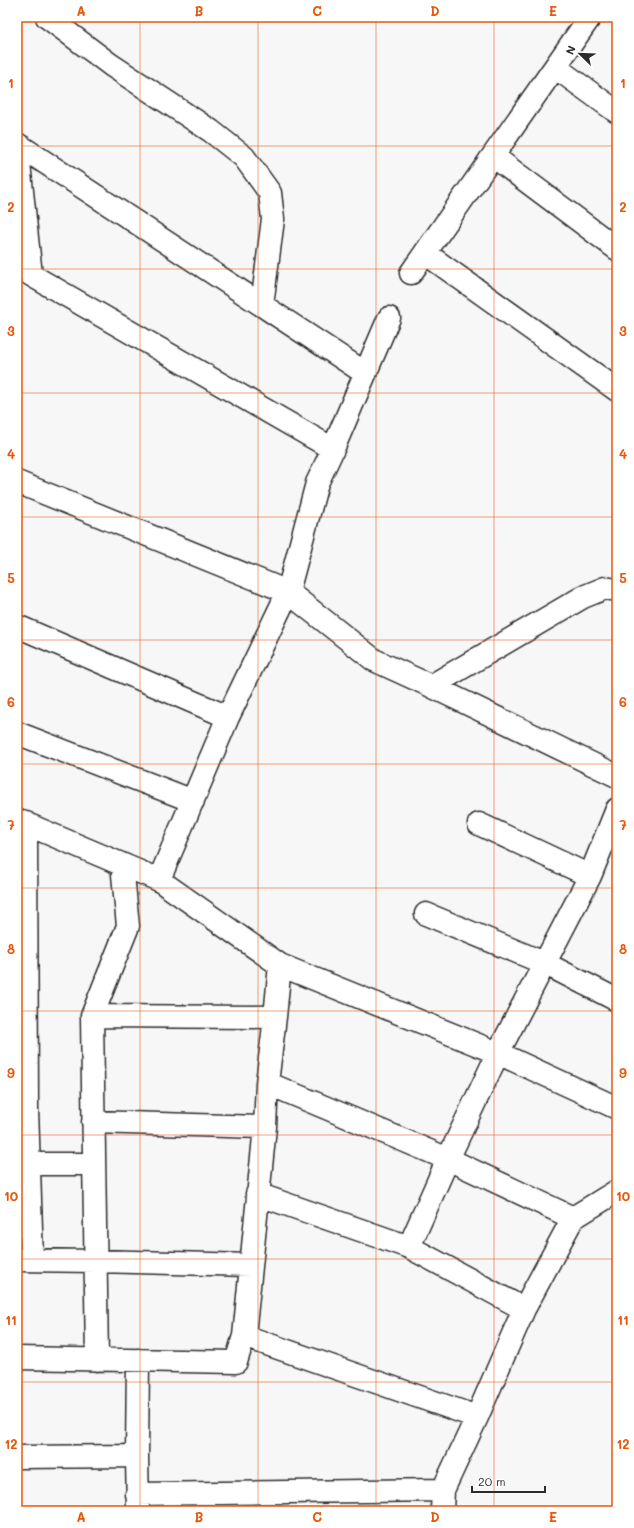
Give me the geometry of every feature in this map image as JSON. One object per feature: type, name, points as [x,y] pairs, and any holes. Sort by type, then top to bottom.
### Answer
[{"type":"street","points":[[47,17],[111,65],[211,130],[244,158],[270,193],[273,219],[262,305]]},
{"type":"street","points":[[411,273],[590,17]]},
{"type":"street","points":[[555,67],[617,112]]},
{"type":"street","points":[[17,145],[365,373]]},
{"type":"street","points":[[17,145],[31,275],[333,449]]},
{"type":"street","points":[[493,156],[617,249]]},
{"type":"street","points":[[425,253],[617,390]]},
{"type":"street","points":[[159,880],[228,717],[288,592],[317,482],[333,449],[389,318]]},
{"type":"street","points":[[17,482],[288,592],[374,660],[617,776]]},
{"type":"street","points":[[431,686],[583,597],[605,588],[617,590]]},
{"type":"street","points":[[17,626],[228,717]]},
{"type":"street","points":[[17,733],[192,801]]},
{"type":"street","points":[[409,1247],[448,1159],[498,1053],[590,876],[617,809]]},
{"type":"street","points":[[250,1265],[25,1260],[22,1067],[21,822],[159,880],[280,965],[498,1053],[617,1108]]},
{"type":"street","points":[[479,824],[590,876]]},
{"type":"street","points":[[97,1360],[92,1016],[128,926],[122,864]]},
{"type":"street","points":[[426,914],[544,963],[617,1000]]},
{"type":"street","points":[[17,1358],[236,1362],[244,1336],[257,1194],[265,1127],[267,1083],[280,965]]},
{"type":"street","points":[[92,1016],[275,1017]]},
{"type":"street","points":[[267,1083],[448,1159],[573,1218]]},
{"type":"street","points":[[93,1122],[265,1127]]},
{"type":"street","points":[[23,1164],[94,1164]]},
{"type":"street","points":[[138,1360],[136,1456],[138,1503],[443,1501],[477,1417],[524,1309],[573,1218],[617,1191]]},
{"type":"street","points":[[257,1194],[409,1247],[524,1309]]},
{"type":"street","points":[[244,1336],[477,1417]]},
{"type":"street","points":[[17,1457],[136,1456]]}]
